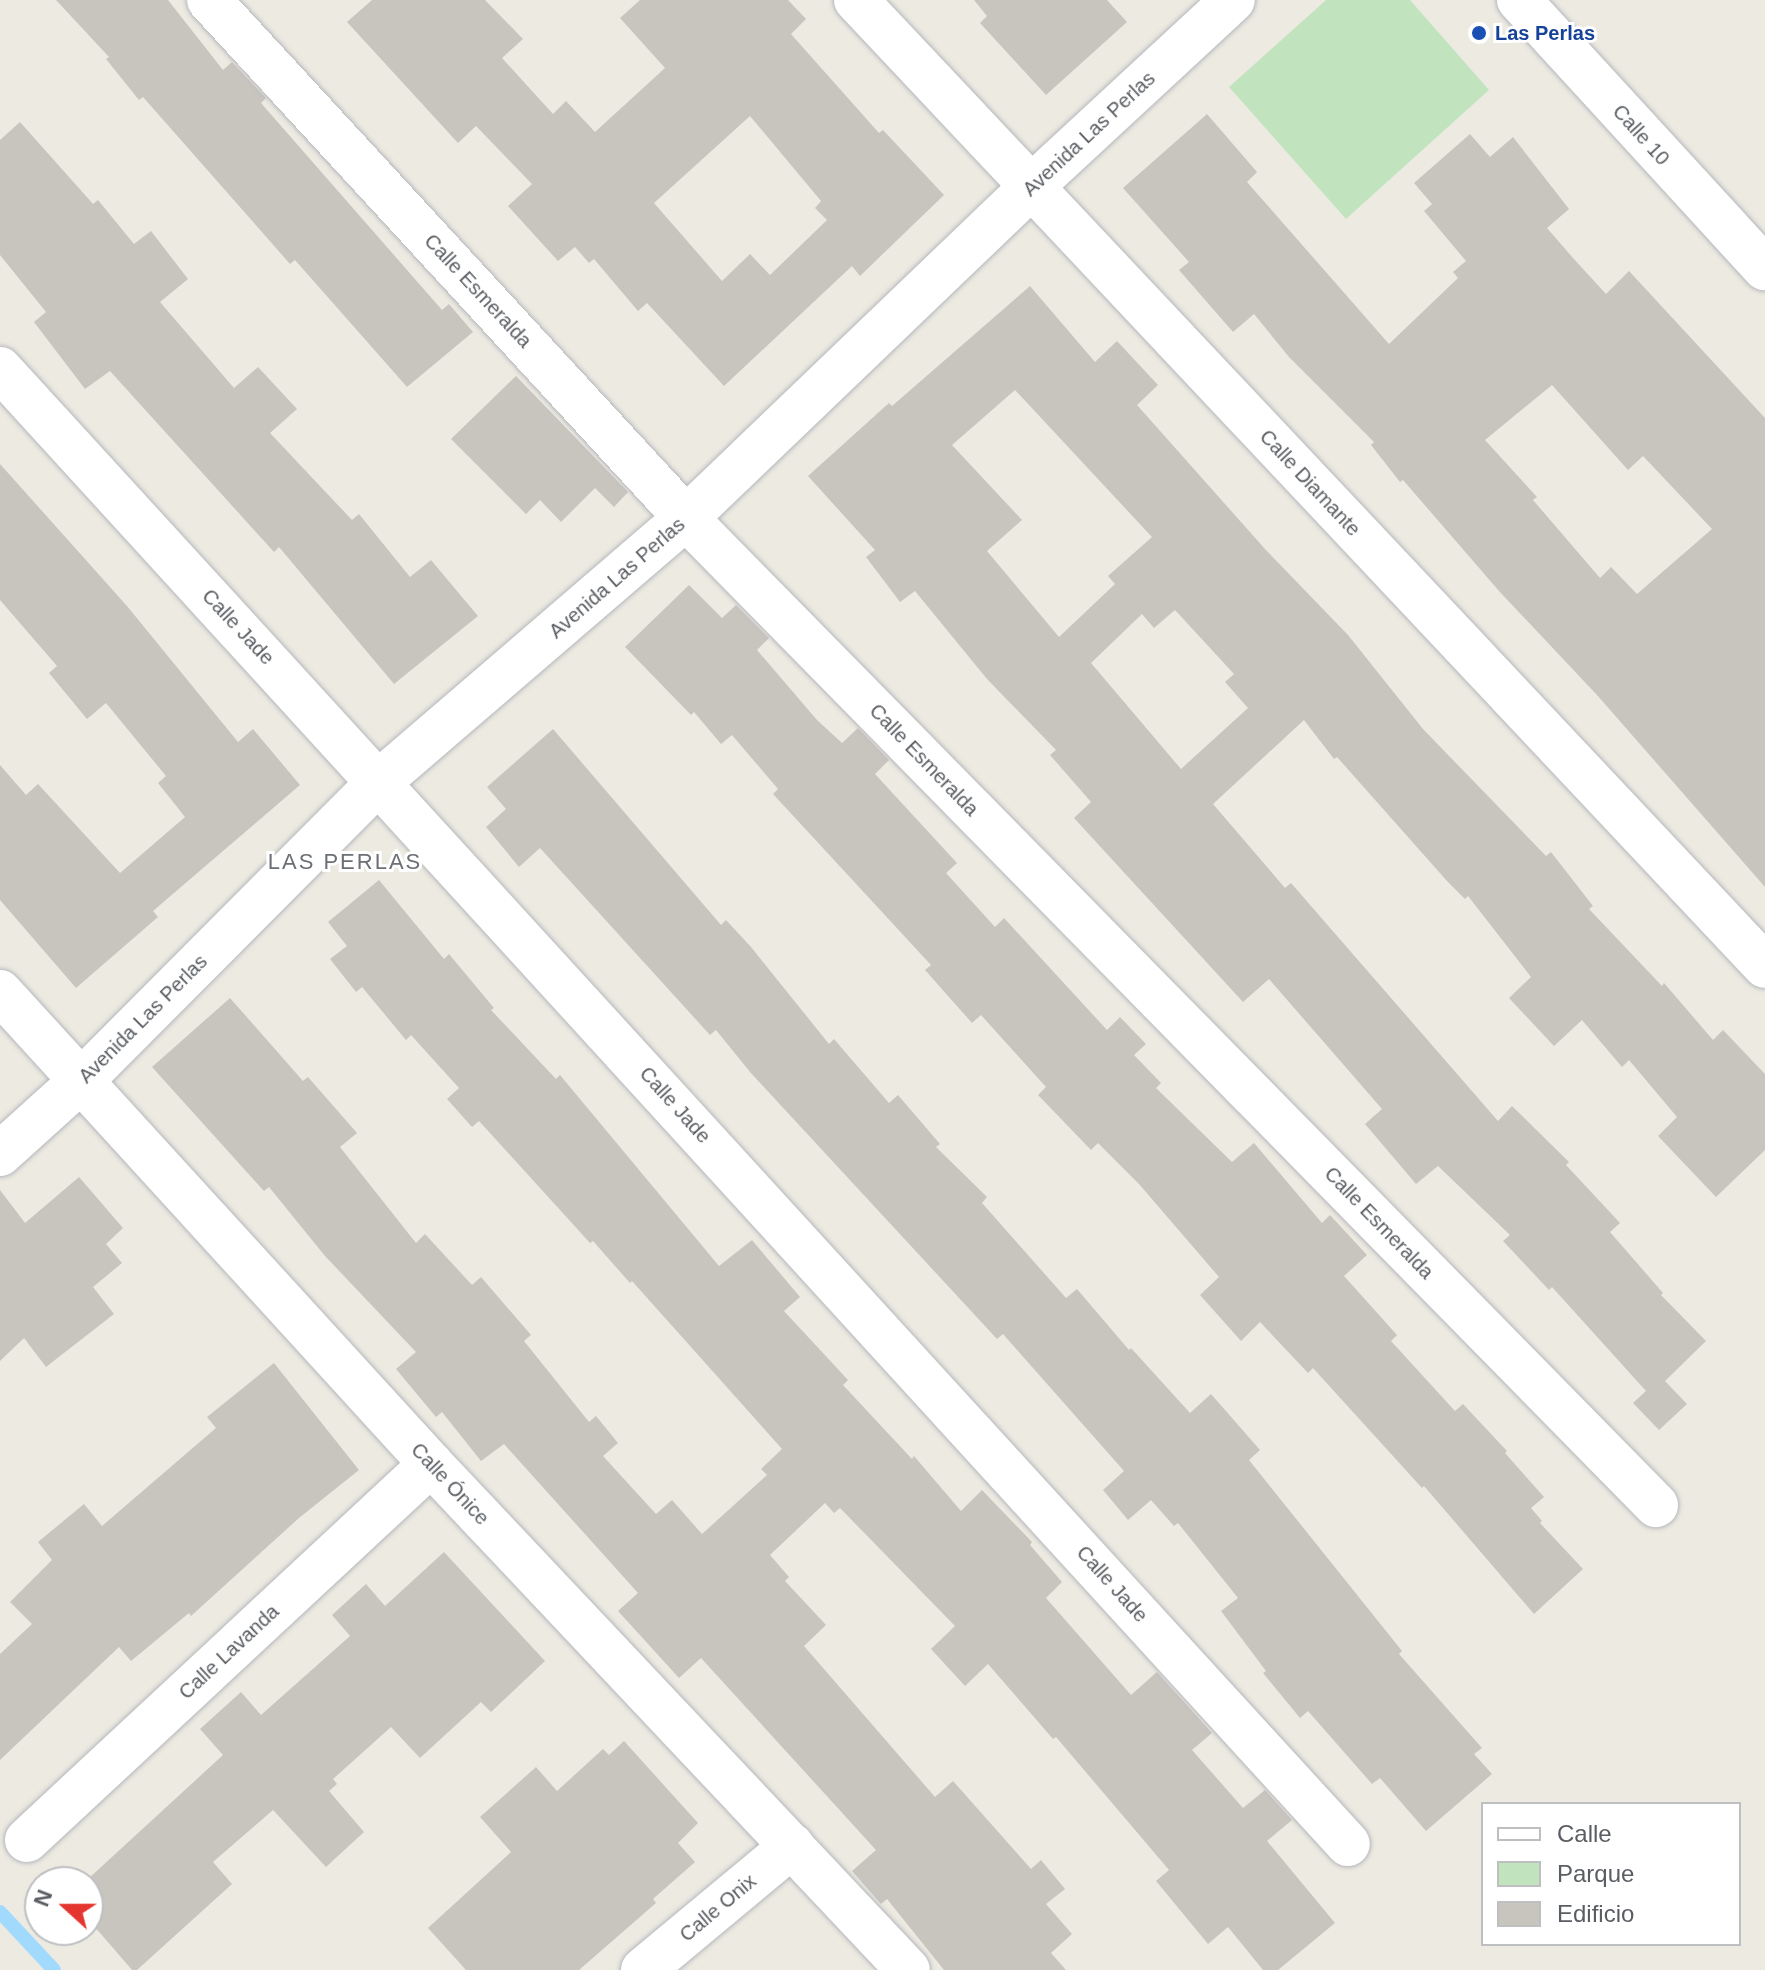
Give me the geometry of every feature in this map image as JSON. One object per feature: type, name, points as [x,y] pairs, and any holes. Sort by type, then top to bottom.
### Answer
[{"type":"street","name":"Calle Esmeralda","points":[[209,0],[686,518],[1656,1505]]},
{"type":"street","name":"Calle Diamante","points":[[856,0],[1765,966]]},
{"type":"street","name":"Avenida Las Perlas","points":[[0,1154],[82,1080],[380,781],[686,518],[1031,187],[1233,0]]},
{"type":"street","name":"Calle 10","points":[[1519,0],[1765,268]]},
{"type":"street","name":"Calle Jade","points":[[0,369],[380,781],[1348,1844]]},
{"type":"street","name":"Calle Ónice","points":[[0,992],[431,1464],[908,1970]]},
{"type":"street","name":"Calle Lavanda","points":[[27,1840],[431,1464]]},
{"type":"street","name":"Calle Onix","points":[[643,1970],[792,1846]]},
{"type":"green space","points":[[1326,0],[1410,0],[1489,90],[1346,219],[1229,87]]},
{"type":"building","points":[[56,0],[168,0],[223,70],[232,62],[266,98],[261,103],[442,310],[449,304],[473,332],[407,387],[295,260],[290,264],[143,97],[139,100],[106,59],[109,57]]},
{"type":"building","points":[[372,0],[485,0],[523,39],[502,58],[553,114],[566,101],[595,132],[665,68],[620,18],[640,0],[788,0],[806,19],[791,34],[879,133],[883,130],[944,195],[860,276],[852,266],[724,386],[647,303],[638,311],[594,259],[589,263],[575,247],[558,261],[508,206],[532,184],[476,126],[458,143],[347,22]],"holes":[[[750,116],[821,201],[815,208],[827,220],[770,275],[750,254],[722,281],[654,203]]]},
{"type":"building","points":[[974,0],[1107,0],[1127,22],[1046,95],[980,23],[987,16]]},
{"type":"building","points":[[1207,114],[1257,172],[1247,182],[1389,344],[1458,278],[1453,272],[1466,261],[1424,211],[1432,204],[1414,183],[1470,134],[1490,157],[1513,137],[1569,209],[1547,228],[1573,258],[1606,294],[1629,271],[1765,418],[1765,887],[1597,695],[1499,591],[1403,480],[1400,482],[1371,445],[1374,442],[1289,357],[1254,314],[1233,332],[1179,270],[1189,262],[1123,188]],"holes":[[[1552,385],[1628,470],[1643,456],[1712,529],[1637,594],[1611,567],[1600,578],[1533,500],[1537,497],[1485,440]]]},
{"type":"building","points":[[20,122],[93,204],[98,200],[134,244],[151,231],[188,279],[160,302],[234,388],[258,367],[297,409],[270,433],[352,520],[359,514],[410,577],[431,560],[478,616],[394,684],[279,547],[274,552],[110,371],[85,389],[34,322],[46,312],[0,255],[0,140]]},
{"type":"building","points":[[1030,286],[1095,362],[1117,341],[1158,385],[1137,405],[1265,549],[1348,635],[1423,729],[1546,856],[1551,852],[1593,906],[1589,909],[1662,986],[1664,983],[1713,1040],[1723,1030],[1765,1074],[1765,1150],[1716,1197],[1658,1136],[1677,1117],[1629,1060],[1622,1067],[1582,1020],[1554,1046],[1509,998],[1531,977],[1468,896],[1465,899],[1447,881],[1337,757],[1334,759],[1304,720],[1213,804],[1285,888],[1291,883],[1498,1121],[1512,1106],[1569,1162],[1566,1165],[1620,1223],[1610,1232],[1663,1293],[1661,1295],[1706,1341],[1665,1381],[1687,1404],[1659,1430],[1633,1403],[1646,1391],[1552,1287],[1549,1290],[1503,1241],[1510,1235],[1438,1166],[1416,1184],[1365,1124],[1382,1109],[1269,979],[1243,1002],[1074,818],[1091,802],[1050,755],[1056,750],[987,679],[915,591],[900,602],[866,557],[875,550],[808,476],[889,403],[892,406]],"holes":[[[1015,390],[1152,537],[1108,576],[1115,584],[1059,637],[987,551],[1022,520],[952,445]],[[1175,610],[1234,674],[1225,682],[1248,708],[1181,769],[1091,663],[1142,614],[1154,628]]]},
{"type":"building","points":[[516,376],[628,492],[614,507],[595,488],[561,522],[540,500],[526,514],[451,439]]},
{"type":"building","points":[[0,464],[127,606],[238,742],[253,729],[300,785],[153,911],[158,917],[76,988],[0,900],[0,765],[26,795],[38,784],[120,873],[185,817],[158,783],[166,776],[106,703],[87,719],[49,673],[57,666],[0,600]]},
{"type":"building","points":[[689,585],[722,618],[736,605],[769,638],[757,650],[817,720],[842,743],[858,728],[889,760],[875,774],[957,863],[946,873],[995,927],[1004,918],[1107,1030],[1120,1017],[1146,1044],[1134,1055],[1161,1083],[1156,1088],[1232,1162],[1254,1143],[1322,1223],[1330,1215],[1367,1255],[1344,1276],[1397,1335],[1391,1341],[1455,1411],[1463,1404],[1507,1451],[1505,1453],[1544,1497],[1531,1508],[1542,1521],[1540,1523],[1583,1569],[1534,1614],[1424,1486],[1422,1488],[1313,1368],[1308,1373],[1260,1322],[1241,1341],[1200,1295],[1219,1277],[1139,1184],[1098,1143],[1091,1150],[1038,1095],[1046,1087],[981,1015],[972,1023],[925,970],[931,965],[773,794],[778,789],[732,735],[721,744],[694,712],[691,715],[625,647]]},
{"type":"building","points":[[553,729],[721,925],[726,920],[751,947],[829,1044],[834,1039],[889,1103],[898,1095],[940,1144],[936,1147],[987,1197],[982,1203],[1066,1298],[1077,1289],[1129,1350],[1131,1348],[1190,1413],[1211,1394],[1260,1450],[1249,1460],[1402,1651],[1399,1654],[1482,1748],[1474,1754],[1492,1774],[1426,1831],[1380,1778],[1372,1784],[1308,1711],[1300,1718],[1263,1673],[1266,1671],[1221,1611],[1238,1598],[1178,1523],[1174,1526],[1151,1500],[1128,1520],[1103,1490],[1124,1471],[1003,1334],[997,1339],[750,1072],[716,1030],[710,1035],[540,848],[519,867],[486,827],[506,809],[487,787]]},
{"type":"building","points":[[379,880],[444,959],[449,954],[494,1008],[491,1010],[556,1079],[560,1075],[719,1266],[752,1240],[800,1297],[784,1311],[848,1380],[843,1385],[912,1459],[914,1456],[961,1511],[982,1490],[1032,1542],[1030,1545],[1062,1582],[1046,1598],[1131,1695],[1157,1672],[1212,1733],[1192,1750],[1243,1808],[1265,1790],[1292,1820],[1267,1841],[1335,1923],[1278,1970],[1263,1970],[1228,1927],[1208,1944],[1156,1881],[1169,1870],[1056,1737],[1053,1739],[988,1664],[965,1686],[931,1649],[955,1626],[840,1508],[834,1513],[825,1503],[770,1555],[789,1577],[785,1581],[826,1625],[804,1646],[935,1797],[953,1781],[1031,1869],[1041,1860],[1065,1889],[1046,1904],[1072,1934],[1051,1953],[1066,1970],[944,1970],[887,1899],[881,1904],[852,1871],[876,1850],[701,1658],[679,1678],[618,1611],[638,1593],[504,1444],[481,1461],[442,1412],[436,1417],[396,1369],[416,1352],[325,1256],[269,1187],[264,1191],[152,1067],[230,998],[303,1081],[308,1077],[357,1133],[340,1147],[416,1243],[425,1234],[472,1285],[481,1277],[531,1335],[524,1341],[589,1422],[596,1416],[618,1443],[603,1456],[656,1514],[672,1500],[702,1534],[767,1475],[761,1469],[782,1449],[632,1281],[630,1283],[593,1241],[590,1243],[479,1121],[472,1127],[447,1099],[459,1088],[411,1035],[406,1040],[362,987],[356,992],[330,959],[347,946],[328,922]]},
{"type":"building","points":[[79,1177],[123,1228],[106,1244],[122,1263],[93,1287],[114,1314],[46,1367],[24,1338],[0,1361],[0,1190],[25,1223]]},
{"type":"building","points":[[274,1363],[359,1470],[299,1518],[191,1616],[189,1613],[131,1661],[119,1647],[0,1760],[0,1654],[32,1624],[10,1602],[52,1560],[38,1542],[84,1504],[102,1526],[216,1428],[207,1417]]},
{"type":"building","points":[[444,1552],[545,1661],[491,1712],[481,1702],[420,1758],[391,1727],[333,1779],[337,1784],[329,1791],[364,1832],[326,1867],[273,1810],[213,1862],[232,1884],[137,1970],[132,1970],[104,1938],[102,1866],[223,1755],[200,1729],[241,1692],[261,1715],[350,1636],[332,1615],[366,1584],[385,1606]]},
{"type":"building","points":[[624,1741],[698,1823],[678,1843],[695,1862],[653,1899],[656,1903],[579,1970],[466,1970],[428,1928],[511,1852],[480,1817],[536,1767],[557,1791],[603,1749],[609,1755]]},
{"type":"waterway","points":[[0,1912],[54,1970]]},
{"type":"place","name":"Las Perlas","points":[[1479,33]]},
{"type":"district","name":"LAS PERLAS","points":[[345,862]]}]
